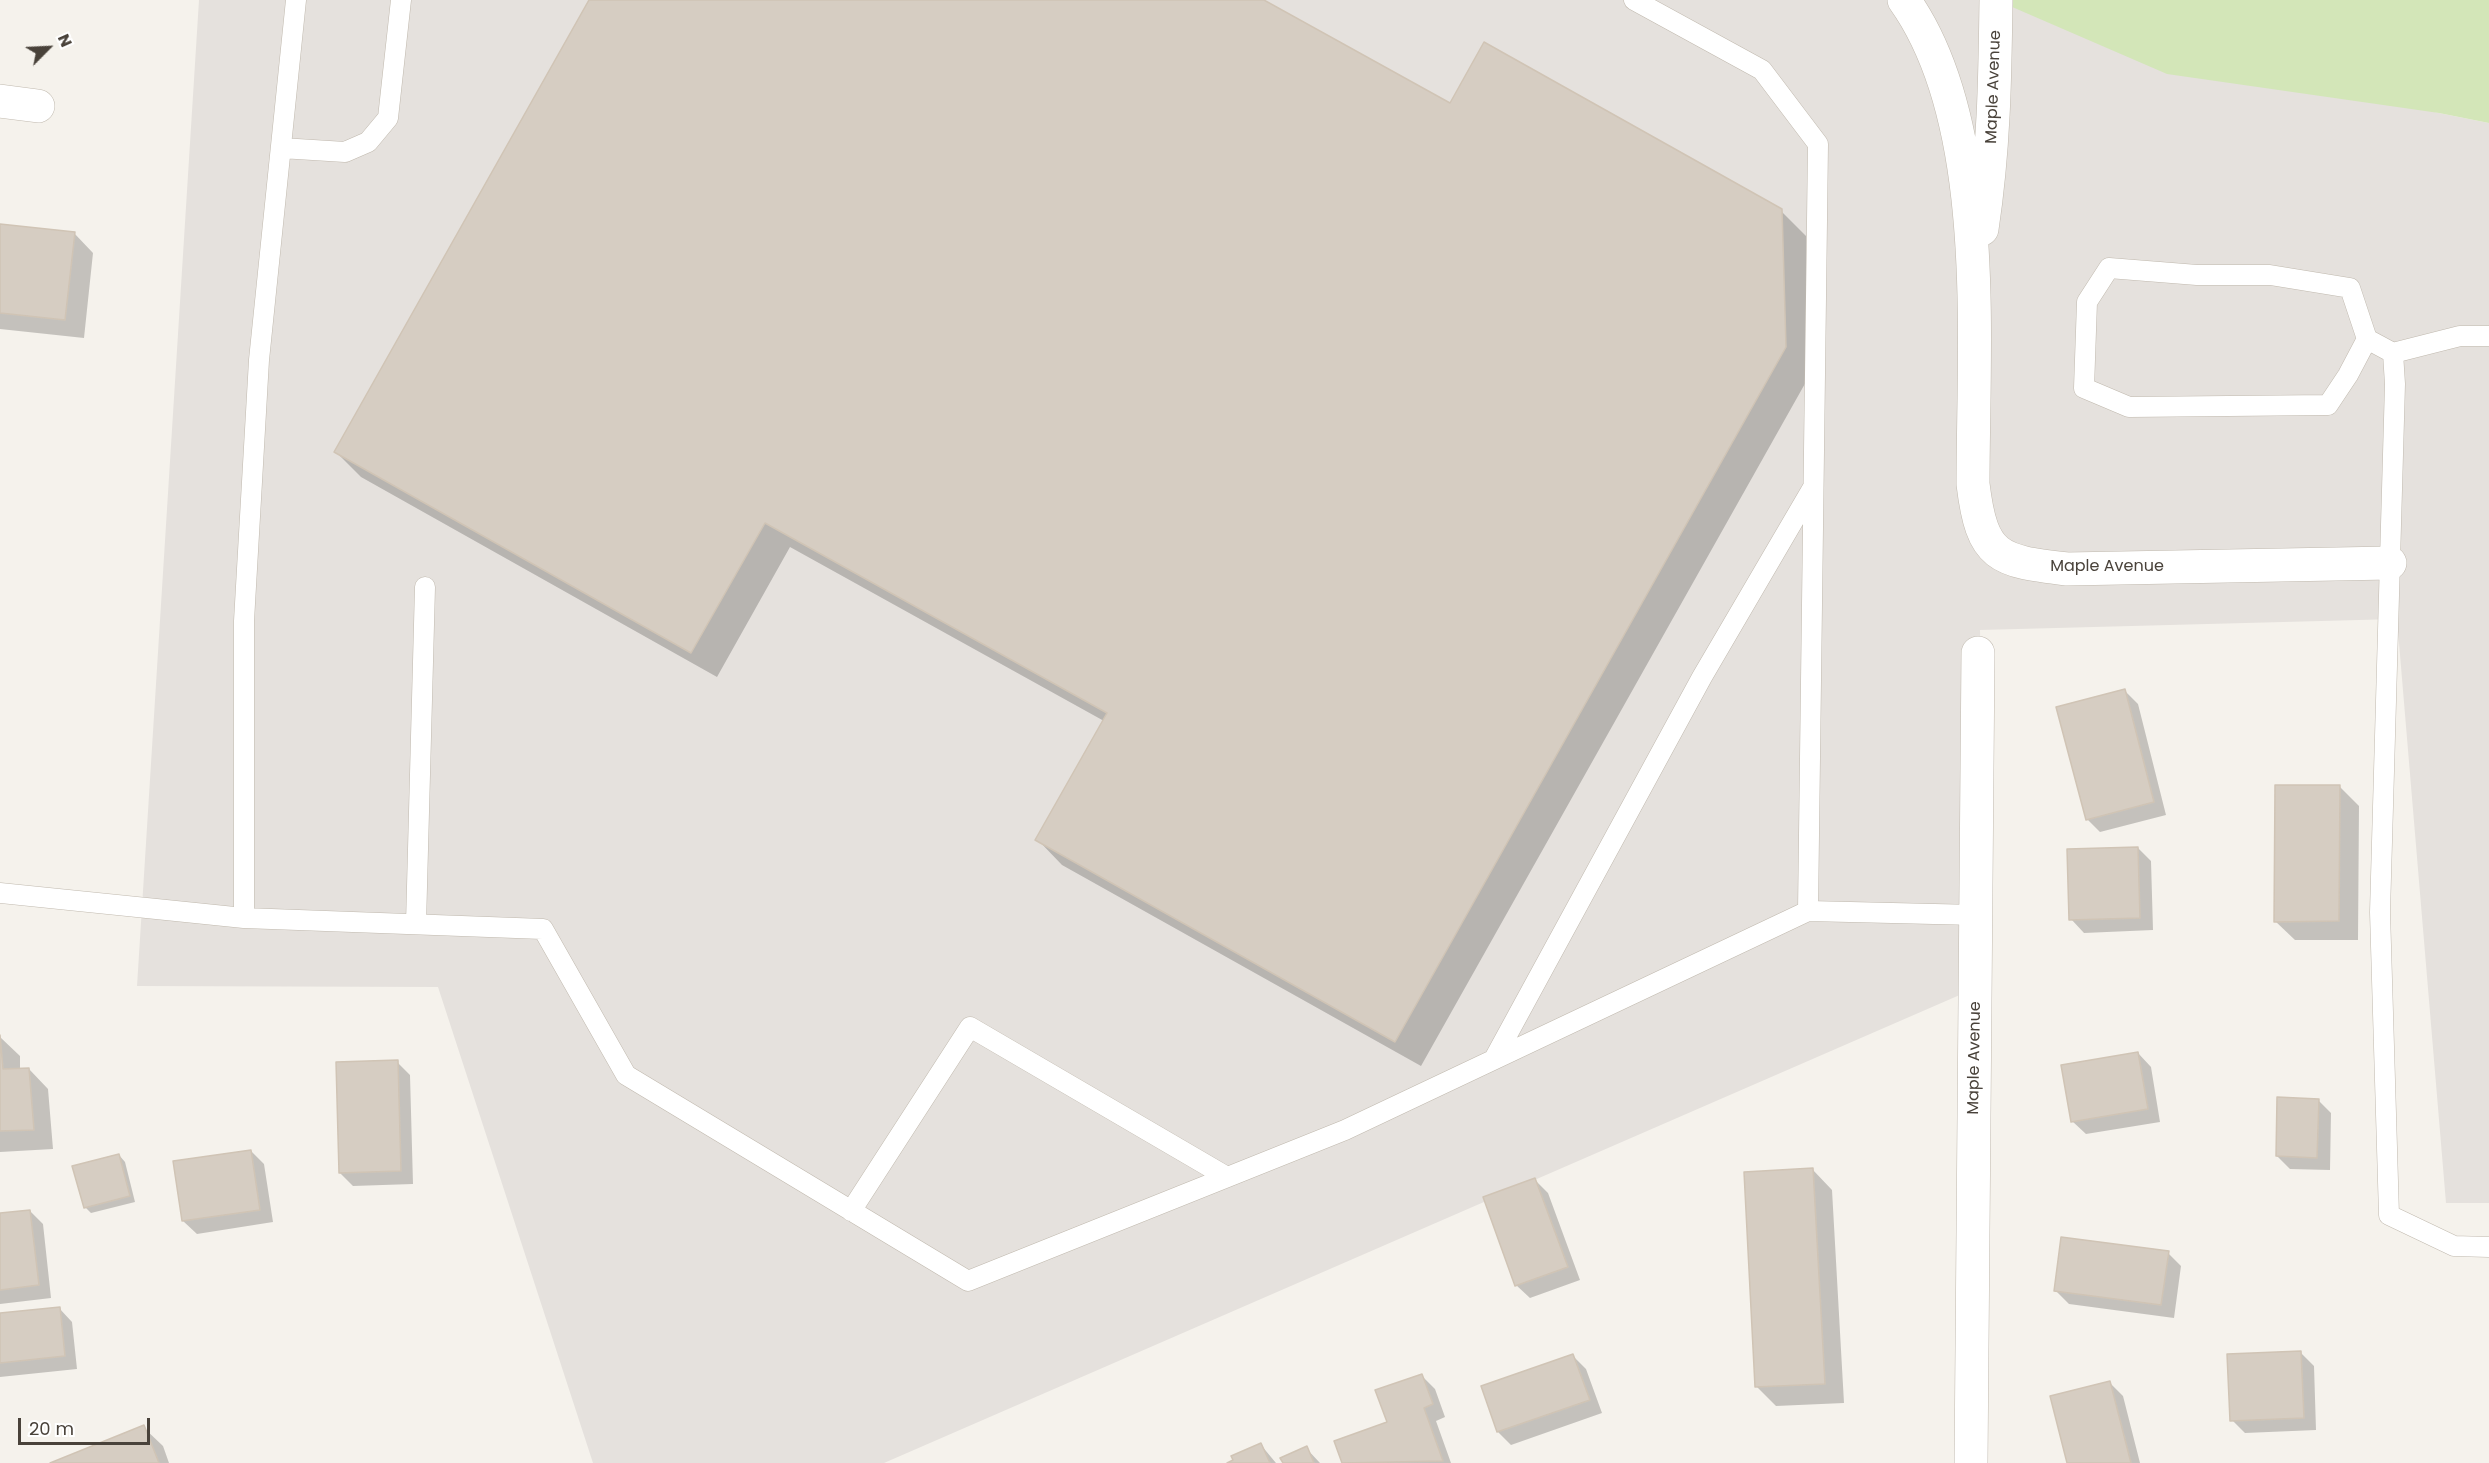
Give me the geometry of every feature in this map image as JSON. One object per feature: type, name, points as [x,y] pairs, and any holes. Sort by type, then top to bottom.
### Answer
[{"type":"street","name":"Maple Avenue","points":[[1904,0],[1932,50],[1950,102],[1963,158],[1970,220],[1973,281],[1973,484],[1977,514],[1987,541],[2006,559],[2067,570],[2390,563]]},
{"type":"street","name":"Maple Avenue","points":[[1973,281],[1994,136],[1996,0]]},
{"type":"street","points":[[0,101],[38,106]]},
{"type":"street","name":"Maple Avenue","points":[[1971,1463],[1978,653]]},
{"type":"lane","points":[[244,918],[244,621],[259,360],[296,0]]},
{"type":"lane","points":[[281,148],[345,152],[368,142],[388,118],[401,0]]},
{"type":"lane","points":[[1634,0],[1762,70],[1818,144],[1808,911]]},
{"type":"lane","points":[[2367,339],[2348,375],[2328,405],[2129,407],[2084,388],[2087,302],[2109,268],[2197,275],[2270,275],[2350,288],[2367,339],[2393,353],[2460,336],[2489,336]]},
{"type":"lane","points":[[2393,353],[2395,384],[2380,912],[2389,1215],[2454,1246],[2489,1247]]},
{"type":"lane","points":[[1494,1059],[1696,687],[1814,486]]},
{"type":"lane","points":[[417,924],[425,587]]},
{"type":"lane","points":[[0,893],[244,918],[543,929],[626,1076],[968,1281],[1345,1130],[1808,911],[1976,915]]},
{"type":"lane","points":[[851,1211],[970,1027],[1227,1177]]},
{"type":"shaded area","points":[[199,0],[1996,0],[2439,113],[2489,123],[2489,1203],[2446,1203],[2397,619],[1980,630],[1985,984],[884,1463],[593,1463],[438,987],[137,986]]},
{"type":"green space","points":[[1996,0],[2489,0],[2489,123],[2439,113],[2167,74]]},
{"type":"building","points":[[589,0],[1264,0],[1450,103],[1484,42],[1782,209],[1786,347],[1395,1042],[1035,840],[1107,713],[765,523],[691,653],[334,452]]},
{"type":"building","points":[[0,224],[75,232],[65,320],[0,313]]},
{"type":"building","points":[[2125,689],[2154,802],[2086,820],[2056,707]]},
{"type":"building","points":[[2275,785],[2340,785],[2339,921],[2274,922]]},
{"type":"building","points":[[2138,847],[2140,918],[2069,920],[2067,849]]},
{"type":"building","points":[[0,1035],[3,1069],[29,1068],[34,1130],[0,1131]]},
{"type":"building","points":[[2138,1052],[2148,1109],[2071,1122],[2061,1065]]},
{"type":"building","points":[[398,1060],[401,1171],[339,1173],[336,1062]]},
{"type":"building","points":[[2277,1097],[2319,1099],[2317,1158],[2276,1156]]},
{"type":"building","points":[[251,1150],[260,1210],[182,1221],[173,1161]]},
{"type":"building","points":[[119,1154],[130,1196],[84,1208],[72,1166]]},
{"type":"building","points":[[1813,1168],[1825,1384],[1755,1387],[1744,1172]]},
{"type":"building","points":[[1535,1178],[1568,1267],[1515,1286],[1483,1197]]},
{"type":"building","points":[[30,1210],[39,1285],[0,1290],[0,1213]]},
{"type":"building","points":[[2061,1237],[2169,1251],[2161,1305],[2054,1291]]},
{"type":"building","points":[[60,1307],[65,1356],[0,1363],[0,1313]]},
{"type":"building","points":[[2301,1351],[2304,1418],[2230,1421],[2227,1354]]},
{"type":"building","points":[[1573,1354],[1590,1400],[1497,1432],[1481,1386]]},
{"type":"building","points":[[1422,1374],[1433,1404],[1424,1408],[1443,1461],[1342,1463],[1334,1441],[1387,1422],[1375,1390]]},
{"type":"building","points":[[2110,1381],[2131,1463],[2067,1463],[2050,1396]]},
{"type":"building","points":[[144,1425],[159,1463],[50,1463]]},
{"type":"building","points":[[1261,1443],[1270,1463],[1227,1463],[1233,1460],[1231,1456]]},
{"type":"building","points":[[1307,1446],[1314,1463],[1283,1463],[1280,1458]]}]
